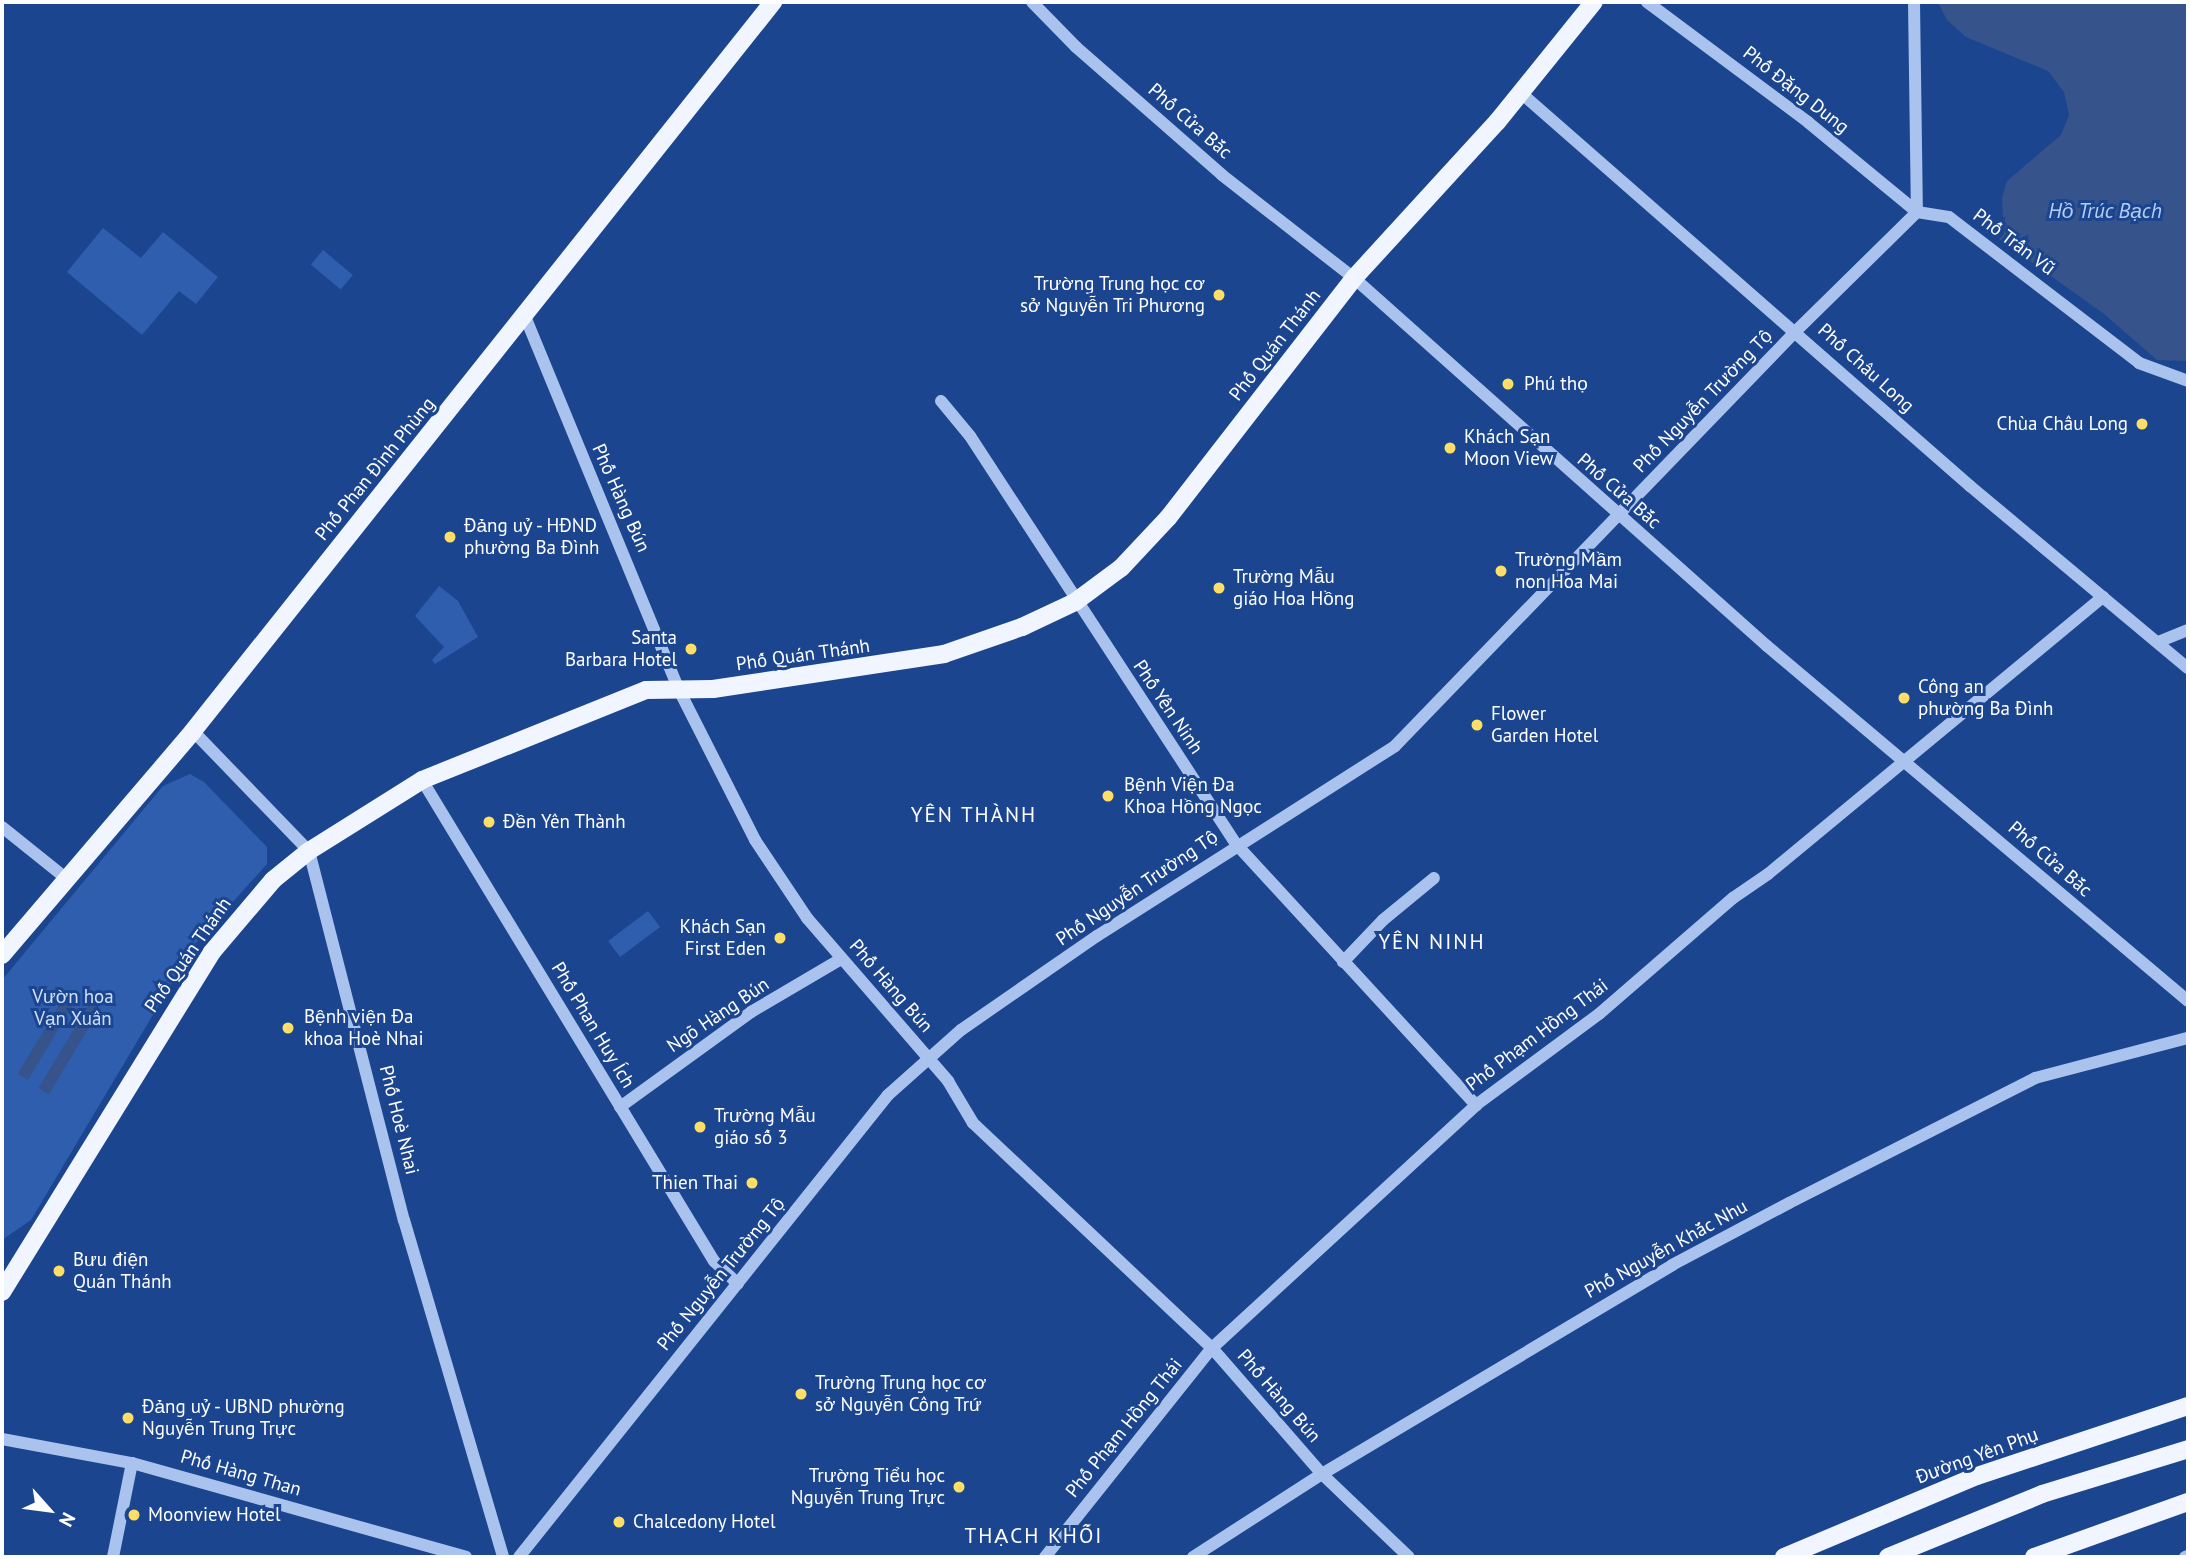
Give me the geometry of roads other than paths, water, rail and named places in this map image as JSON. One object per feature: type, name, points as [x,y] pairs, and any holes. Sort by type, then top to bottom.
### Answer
[{"type":"main road","name":"Phố Phan Đình Phùng","points":[[2,955],[193,731],[772,2]]},
{"type":"main road","name":"Phố Quán Thánh","points":[[2,1289],[212,952],[273,880],[309,851],[422,780],[646,690],[713,689],[944,654],[1022,627],[1075,602],[1121,568],[1168,518],[1354,278],[1521,93],[1594,2]]},
{"type":"main road","name":"Đường Yên Phụ","points":[[1784,1557],[1977,1476],[2188,1406]]},
{"type":"main road","points":[[1888,1557],[2042,1494],[2188,1449]]},
{"type":"main road","points":[[2034,1557],[2188,1502]]},
{"type":"street","name":"Phố Cửa Bắc","points":[[1032,2],[1076,47],[1222,175],[1354,278],[1766,646],[1905,758],[2188,1001]]},
{"type":"street","name":"Phố Đặng Dung","points":[[1647,2],[1808,122],[1917,212]]},
{"type":"street","points":[[1914,2],[1917,212]]},
{"type":"street","name":"Phố Châu Long","points":[[1521,93],[2188,668]]},
{"type":"street","name":"Phố Nguyễn Trường Tộ","points":[[519,1557],[888,1095],[928,1057],[1236,844],[1395,746],[1796,331],[1917,212]]},
{"type":"street","name":"Phố Trấn Vũ","points":[[1917,212],[1949,217],[2139,363],[2188,381]]},
{"type":"street","name":"Phố Hàng Bún","points":[[524,314],[678,688],[755,840],[807,918],[928,1057],[972,1123],[1212,1348],[1322,1474],[1409,1557]]},
{"type":"street","name":"Phố Yên Ninh","points":[[941,401],[971,436],[1075,602],[1236,844],[1476,1105]]},
{"type":"street","name":"Phố Phạm Hồng Thái","points":[[1045,1557],[1212,1348],[1476,1105],[1600,1014],[1733,898],[1789,858],[1905,758],[2103,597]]},
{"type":"street","points":[[2158,642],[2188,630]]},
{"type":"street","name":"Phố Hoè Nhai","points":[[193,731],[309,851],[404,1220],[503,1557]]},
{"type":"street","name":"Phố Phan Huy Ích","points":[[422,780],[714,1261],[738,1284]]},
{"type":"street","points":[[2,827],[66,879]]},
{"type":"street","points":[[1343,962],[1383,920],[1434,878]]},
{"type":"street","name":"Ngõ Hàng Bún","points":[[620,1107],[751,1012],[841,959]]},
{"type":"street","name":"Phố Nguyễn Khắc Nhu","points":[[1194,1557],[1322,1474],[1672,1265],[2035,1078],[2188,1038]]},
{"type":"street","name":"Phố Hàng Than","points":[[2,1439],[132,1463],[466,1557]]},
{"type":"street","points":[[113,1557],[132,1463]]},
{"type":"water","name":"Hồ Trúc Bạch","points":[[1938,2],[2188,2],[2188,361],[2157,360],[2104,314],[1999,239],[2004,234],[2002,198],[2007,181],[2061,135],[2069,115],[2064,92],[2048,71],[1966,37],[1947,20]]},
{"type":"water","points":[[68,990],[78,996],[28,1080],[18,1074]]},
{"type":"water","points":[[89,1004],[99,1010],[49,1094],[39,1088]]},
{"type":"place","name":"Trường Trung học cơ sở Nguyễn Tri Phương","points":[[1219,295]]},
{"type":"place","name":"Phú thọ","points":[[1508,384]]},
{"type":"place","name":"Chùa Châu Long","points":[[2142,424]]},
{"type":"place","name":"Khách Sạn Moon View","points":[[1450,448]]},
{"type":"place","name":"Đảng uỷ - HĐND phường Ba Đình","points":[[450,537]]},
{"type":"place","name":"Trường Mầm non Hoa Mai","points":[[1501,571]]},
{"type":"place","name":"Trường Mẫu giáo Hoa Hồng","points":[[1219,588]]},
{"type":"place","name":"Santa Barbara Hotel","points":[[691,649]]},
{"type":"place","name":"Công an phường Ba Đình","points":[[1904,698]]},
{"type":"place","name":"Flower Garden Hotel","points":[[1477,725]]},
{"type":"place","name":"Bệnh Viện Đa Khoa Hồng Ngọc","points":[[1108,796]]},
{"type":"place","name":"Đền Yên Thành","points":[[489,822]]},
{"type":"place","name":"Khách Sạn First Eden","points":[[780,938]]},
{"type":"place","name":"Bệnh viện Đa khoa Hoè Nhai","points":[[288,1028]]},
{"type":"place","name":"Trường Mẫu giáo số 3","points":[[700,1127]]},
{"type":"place","name":"Thien Thai","points":[[752,1183]]},
{"type":"place","name":"Bưu điện Quán Thánh","points":[[59,1271]]},
{"type":"place","name":"Trường Trung học cơ sở Nguyễn Công Trứ","points":[[801,1394]]},
{"type":"place","name":"Đảng uỷ - UBND phường Nguyễn Trung Trực","points":[[128,1418]]},
{"type":"place","name":"Trường Tiểu học Nguyễn Trung Trực","points":[[959,1487]]},
{"type":"place","name":"Moonview Hotel","points":[[134,1515]]},
{"type":"place","name":"Chalcedony Hotel","points":[[619,1522]]},
{"type":"district","name":"YÊN THÀNH","points":[[974,815]]},
{"type":"district","name":"YÊN NINH","points":[[1432,942]]},
{"type":"district","name":"THẠCH KHỐI","points":[[1034,1536]]},
{"type":"park label","name":"Vườn hoa Vạn Xuân","points":[[73,1008]]}]
